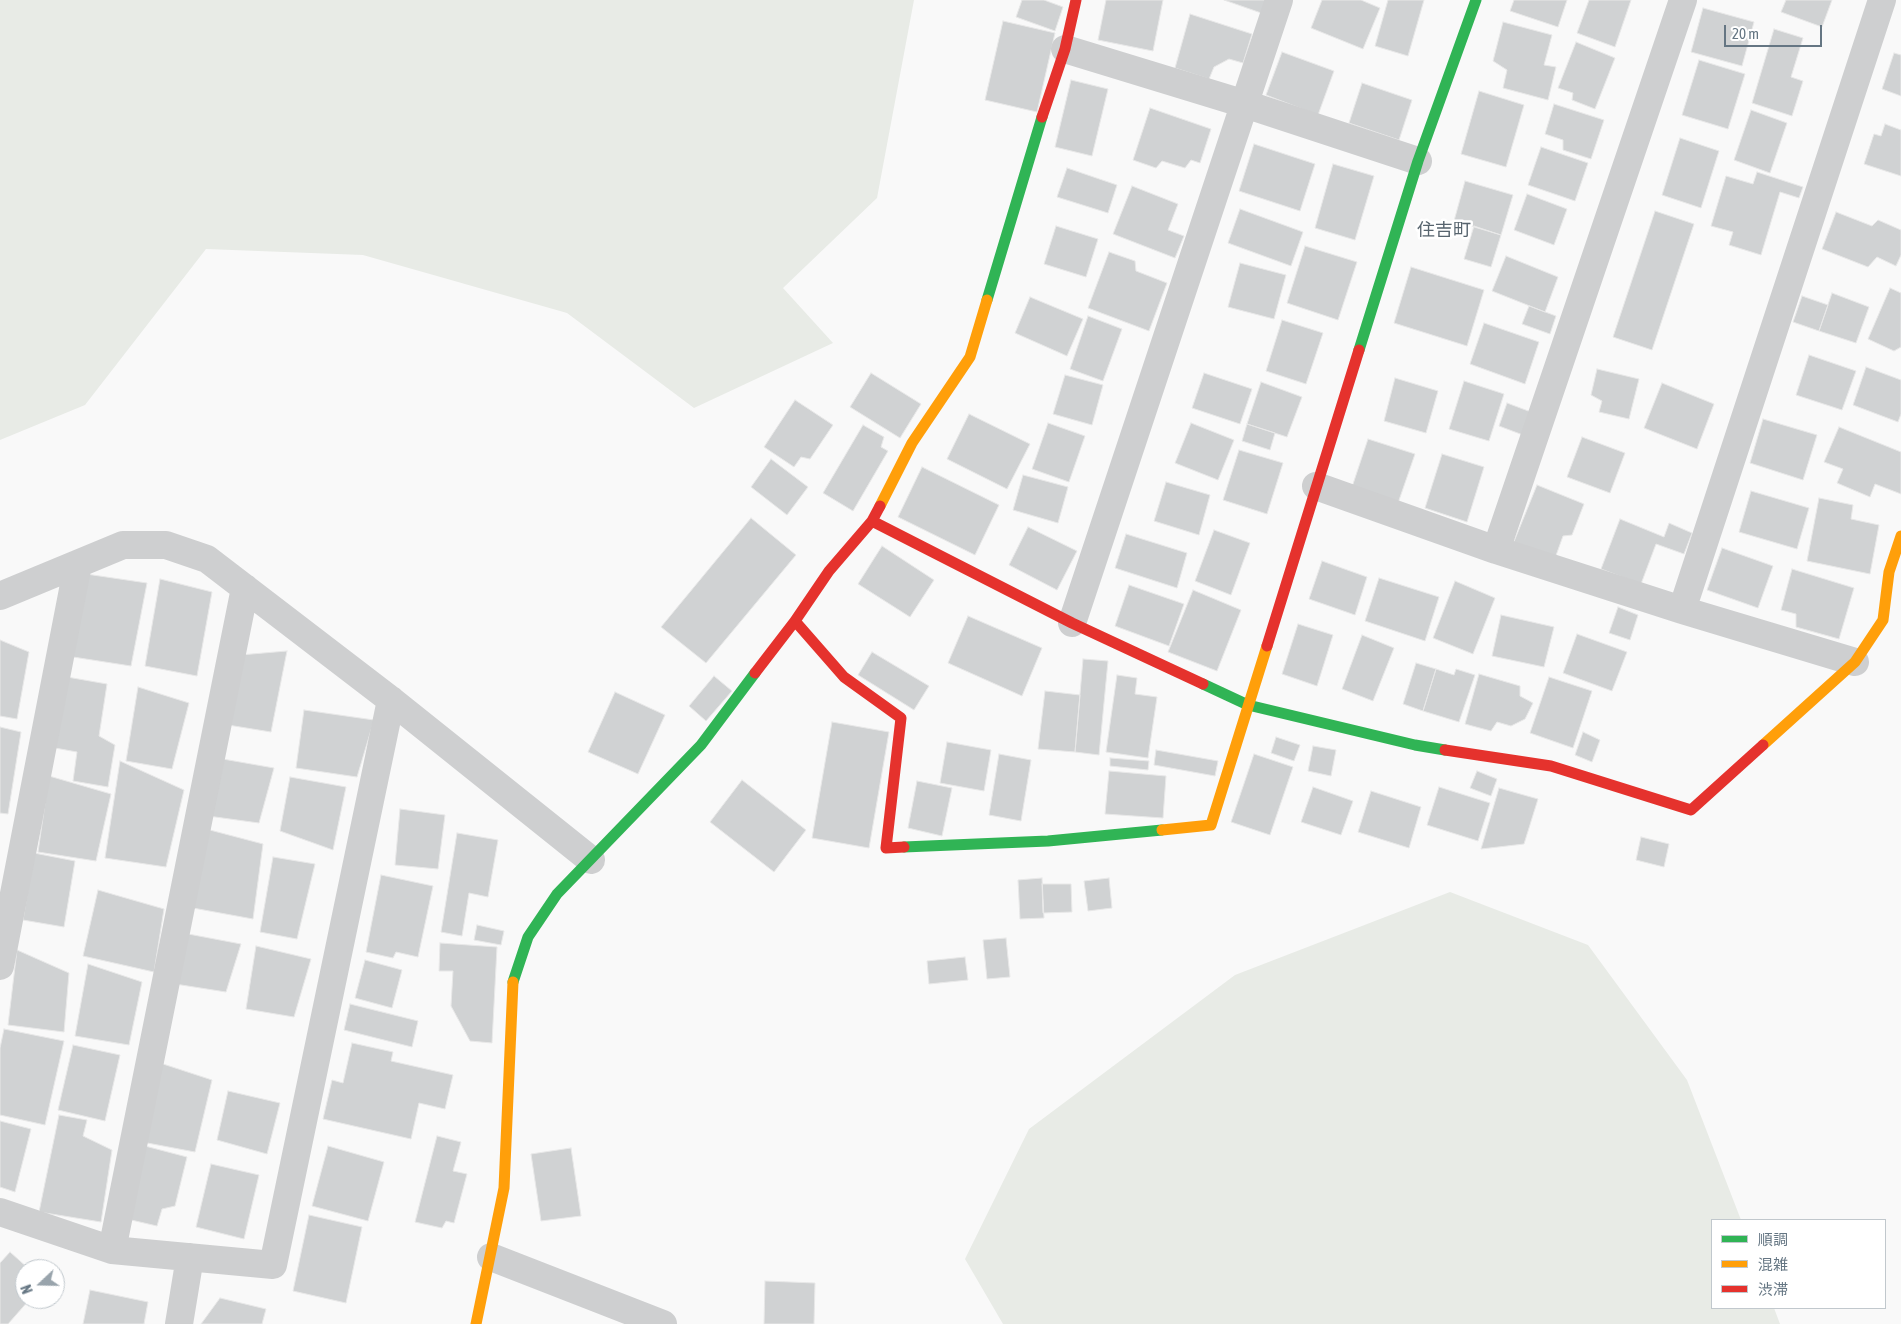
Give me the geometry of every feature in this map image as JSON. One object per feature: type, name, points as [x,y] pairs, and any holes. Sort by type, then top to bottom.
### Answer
[{"type":"street","points":[[476,1324],[504,1188],[513,982],[528,937],[557,894],[701,745],[795,622],[829,571],[872,521],[912,443],[970,357],[1032,146],[1066,49],[1076,0]]},
{"type":"street","points":[[1072,623],[1279,0]]},
{"type":"street","points":[[795,622],[844,677],[901,718],[886,848],[1048,841],[1212,825],[1418,162],[1476,0]]},
{"type":"street","points":[[1496,550],[1682,0]]},
{"type":"street","points":[[1682,610],[1882,0]]},
{"type":"street","points":[[1066,49],[1244,104],[1418,162]]},
{"type":"street","points":[[1316,486],[1496,550],[1682,610],[1856,662]]},
{"type":"street","points":[[872,521],[1072,623],[1248,705],[1415,745],[1551,766],[1690,810],[1856,662],[1892,615],[1889,572],[1901,536]]},
{"type":"street","points":[[0,596],[123,545],[166,545],[208,559],[391,700],[590,860]]},
{"type":"street","points":[[0,966],[78,564]]},
{"type":"street","points":[[112,1250],[245,588]]},
{"type":"street","points":[[0,1212],[112,1250],[273,1265],[391,700]]},
{"type":"street","points":[[179,1324],[190,1257]]},
{"type":"street","points":[[490,1258],[663,1324]]},
{"type":"shaded area","points":[[0,0],[914,0],[877,198],[783,288],[833,343],[694,408],[567,313],[363,255],[206,249],[85,405],[0,440]]},
{"type":"shaded area","points":[[1450,892],[1588,945],[1687,1080],[1741,1219],[1711,1219],[1711,1309],[1774,1309],[1780,1324],[1003,1324],[965,1259],[1029,1129],[1235,975]]},
{"type":"building","points":[[1022,0],[1044,0],[1063,7],[1055,31],[1016,17]]},
{"type":"building","points":[[1106,0],[1163,0],[1153,51],[1098,40]]},
{"type":"building","points":[[1224,0],[1269,0],[1264,14]]},
{"type":"building","points":[[1322,0],[1361,0],[1380,8],[1363,49],[1311,28]]},
{"type":"building","points":[[1388,0],[1424,0],[1408,56],[1375,46]]},
{"type":"building","points":[[1514,0],[1567,0],[1558,27],[1510,11]]},
{"type":"building","points":[[1589,0],[1631,0],[1615,47],[1577,33]]},
{"type":"building","points":[[1786,0],[1832,0],[1822,27],[1781,12]]},
{"type":"building","points":[[1703,8],[1754,22],[1742,66],[1691,52]]},
{"type":"building","points":[[1190,14],[1252,34],[1243,63],[1229,59],[1214,67],[1209,79],[1175,68]]},
{"type":"building","points":[[1003,21],[1055,33],[1037,112],[985,100]]},
{"type":"building","points":[[1503,22],[1552,35],[1544,65],[1556,67],[1548,100],[1503,88],[1507,70],[1493,61]]},
{"type":"building","points":[[1774,29],[1803,38],[1791,77],[1803,81],[1792,116],[1752,103]]},
{"type":"building","points":[[1576,42],[1615,58],[1595,109],[1572,100],[1573,93],[1558,88]]},
{"type":"building","points":[[1282,52],[1334,71],[1318,115],[1266,95]]},
{"type":"building","points":[[1894,53],[1901,55],[1901,96],[1882,89]]},
{"type":"building","points":[[1699,60],[1745,74],[1728,129],[1682,115]]},
{"type":"building","points":[[1071,80],[1108,89],[1092,156],[1055,147]]},
{"type":"building","points":[[1362,83],[1412,100],[1399,140],[1349,123]]},
{"type":"building","points":[[1479,91],[1524,105],[1506,167],[1461,154]]},
{"type":"building","points":[[1554,104],[1604,120],[1591,159],[1563,150],[1563,140],[1545,134]]},
{"type":"building","points":[[1150,108],[1211,129],[1200,163],[1191,160],[1185,168],[1162,161],[1156,168],[1133,160]]},
{"type":"building","points":[[1751,110],[1787,123],[1770,173],[1734,160]]},
{"type":"building","points":[[1885,124],[1901,130],[1901,176],[1864,164],[1874,134],[1881,136]]},
{"type":"building","points":[[1680,138],[1719,151],[1701,208],[1662,195]]},
{"type":"building","points":[[1254,144],[1315,164],[1300,211],[1239,191]]},
{"type":"building","points":[[1541,147],[1588,163],[1575,201],[1528,185]]},
{"type":"building","points":[[1333,164],[1374,176],[1355,240],[1315,228]]},
{"type":"building","points":[[1067,168],[1117,185],[1108,213],[1057,197]]},
{"type":"building","points":[[1757,172],[1803,187],[1799,198],[1780,192],[1761,255],[1729,245],[1733,232],[1711,226],[1726,176],[1753,184]]},
{"type":"building","points":[[1465,181],[1513,195],[1501,235],[1454,221]]},
{"type":"building","points":[[1132,186],[1178,204],[1168,230],[1184,236],[1175,258],[1113,234]]},
{"type":"building","points":[[1527,194],[1567,209],[1554,245],[1514,230]]},
{"type":"building","points":[[1240,209],[1303,232],[1291,266],[1228,243]]},
{"type":"building","points":[[1655,211],[1694,224],[1652,350],[1613,337]]},
{"type":"building","points":[[1836,212],[1872,226],[1878,220],[1901,230],[1901,255],[1896,266],[1877,257],[1868,267],[1822,249]]},
{"type":"building","points":[[1056,226],[1098,239],[1086,277],[1044,264]]},
{"type":"building","points":[[1474,226],[1501,235],[1491,267],[1464,259]]},
{"type":"building","points":[[1305,246],[1357,262],[1338,320],[1287,303]]},
{"type":"building","points":[[1109,252],[1135,261],[1136,271],[1167,283],[1149,331],[1088,308]]},
{"type":"building","points":[[1506,256],[1558,277],[1545,312],[1492,291]]},
{"type":"building","points":[[1240,263],[1286,275],[1274,319],[1228,307]]},
{"type":"building","points":[[1411,267],[1484,290],[1467,346],[1394,323]]},
{"type":"building","points":[[1890,288],[1901,293],[1901,347],[1894,351],[1868,339]]},
{"type":"building","points":[[1832,293],[1869,307],[1856,343],[1819,331]]},
{"type":"building","points":[[1802,296],[1828,305],[1819,331],[1793,322]]},
{"type":"building","points":[[1030,297],[1083,319],[1067,356],[1015,333]]},
{"type":"building","points":[[1529,306],[1556,316],[1550,334],[1522,324]]},
{"type":"building","points":[[1088,316],[1122,329],[1103,381],[1070,369]]},
{"type":"building","points":[[1282,320],[1323,333],[1306,384],[1266,371]]},
{"type":"building","points":[[1484,323],[1539,342],[1525,384],[1470,364]]},
{"type":"building","points":[[1809,355],[1856,371],[1842,410],[1796,395]]},
{"type":"building","points":[[1866,367],[1901,380],[1901,414],[1898,422],[1853,405]]},
{"type":"building","points":[[1597,369],[1639,379],[1629,419],[1599,412],[1602,401],[1591,395]]},
{"type":"building","points":[[871,373],[921,404],[900,438],[850,407]]},
{"type":"building","points":[[1204,373],[1252,389],[1240,424],[1192,408]]},
{"type":"building","points":[[1065,375],[1103,385],[1092,425],[1053,414]]},
{"type":"building","points":[[1395,378],[1438,391],[1426,433],[1384,421]]},
{"type":"building","points":[[1464,381],[1504,394],[1489,441],[1449,429]]},
{"type":"building","points":[[1261,382],[1302,397],[1287,437],[1247,424]]},
{"type":"building","points":[[1662,383],[1714,404],[1697,449],[1644,428]]},
{"type":"building","points":[[795,400],[833,425],[810,459],[801,457],[794,467],[764,447]]},
{"type":"building","points":[[1507,403],[1531,412],[1523,435],[1499,426]]},
{"type":"building","points":[[969,414],[1030,444],[1007,489],[947,459]]},
{"type":"building","points":[[1763,419],[1817,435],[1803,480],[1750,463]]},
{"type":"building","points":[[1048,423],[1085,436],[1069,482],[1032,469]]},
{"type":"building","points":[[1191,423],[1234,440],[1218,480],[1175,463]]},
{"type":"building","points":[[1247,424],[1275,433],[1270,450],[1242,441]]},
{"type":"building","points":[[863,425],[884,437],[881,447],[888,451],[853,511],[823,493]]},
{"type":"building","points":[[1839,427],[1901,452],[1901,494],[1875,484],[1870,497],[1837,483],[1843,469],[1824,462]]},
{"type":"building","points":[[1582,437],[1625,453],[1610,493],[1567,477]]},
{"type":"building","points":[[1368,439],[1415,454],[1397,506],[1351,490]]},
{"type":"building","points":[[1239,450],[1283,463],[1267,514],[1223,500]]},
{"type":"building","points":[[1442,454],[1484,467],[1467,522],[1425,508]]},
{"type":"building","points":[[771,459],[808,487],[787,515],[751,487]]},
{"type":"building","points":[[922,467],[999,505],[975,555],[898,517]]},
{"type":"building","points":[[1023,475],[1068,487],[1058,523],[1013,510]]},
{"type":"building","points":[[1166,482],[1210,495],[1199,535],[1154,521]]},
{"type":"building","points":[[1537,485],[1584,504],[1572,535],[1563,536],[1554,561],[1513,544]]},
{"type":"building","points":[[1751,491],[1809,508],[1797,549],[1739,532]]},
{"type":"building","points":[[1819,498],[1853,505],[1851,519],[1879,525],[1870,574],[1807,561]]},
{"type":"building","points":[[751,518],[796,555],[706,663],[661,627]]},
{"type":"building","points":[[1620,519],[1664,537],[1669,523],[1692,533],[1684,554],[1656,544],[1641,584],[1601,569]]},
{"type":"building","points":[[1028,527],[1077,551],[1057,590],[1009,565]]},
{"type":"building","points":[[1214,530],[1250,543],[1231,595],[1195,581]]},
{"type":"building","points":[[1126,534],[1187,553],[1177,588],[1115,568]]},
{"type":"building","points":[[882,546],[934,580],[910,617],[858,584]]},
{"type":"building","points":[[1722,548],[1773,566],[1758,608],[1707,590]]},
{"type":"building","points":[[1322,561],[1367,577],[1355,615],[1309,599]]},
{"type":"building","points":[[1792,569],[1854,588],[1839,639],[1796,627],[1796,614],[1781,610]]},
{"type":"building","points":[[86,574],[147,583],[131,666],[73,657]]},
{"type":"building","points":[[1379,578],[1439,597],[1425,641],[1365,621]]},
{"type":"building","points":[[160,579],[212,592],[197,676],[145,666]]},
{"type":"building","points":[[1455,581],[1495,598],[1473,654],[1433,638]]},
{"type":"building","points":[[1129,585],[1184,604],[1169,646],[1115,626]]},
{"type":"building","points":[[1193,590],[1241,610],[1217,671],[1168,652]]},
{"type":"building","points":[[1618,607],[1638,615],[1630,640],[1609,633]]},
{"type":"building","points":[[1501,615],[1554,627],[1544,667],[1492,656]]},
{"type":"building","points":[[968,616],[1042,648],[1022,696],[948,663]]},
{"type":"building","points":[[1298,624],[1333,635],[1317,686],[1282,674]]},
{"type":"building","points":[[1577,634],[1627,652],[1612,691],[1563,673]]},
{"type":"building","points":[[1362,635],[1394,648],[1373,701],[1342,689]]},
{"type":"building","points":[[0,640],[29,652],[17,719],[0,716]]},
{"type":"building","points":[[287,651],[271,732],[228,725],[240,655]]},
{"type":"building","points":[[872,652],[929,686],[914,710],[858,675]]},
{"type":"building","points":[[1083,659],[1108,661],[1099,755],[1075,752]]},
{"type":"building","points":[[1416,663],[1436,669],[1423,711],[1403,704]]},
{"type":"building","points":[[1436,669],[1454,675],[1456,669],[1475,675],[1459,722],[1423,711]]},
{"type":"building","points":[[1479,674],[1520,686],[1520,696],[1533,703],[1525,719],[1511,726],[1497,722],[1491,731],[1465,724]]},
{"type":"building","points":[[1117,675],[1137,678],[1135,694],[1157,697],[1148,758],[1106,752]]},
{"type":"building","points":[[714,676],[732,691],[706,721],[689,706]]},
{"type":"building","points":[[67,677],[107,684],[99,736],[115,745],[108,787],[73,781],[77,752],[55,748]]},
{"type":"building","points":[[1549,677],[1592,691],[1573,748],[1530,733]]},
{"type":"building","points":[[138,687],[189,703],[172,769],[126,761]]},
{"type":"building","points":[[1045,691],[1080,695],[1075,752],[1038,749]]},
{"type":"building","points":[[615,692],[665,715],[638,774],[588,752]]},
{"type":"building","points":[[304,710],[374,720],[357,777],[296,768]]},
{"type":"building","points":[[832,722],[889,732],[869,848],[812,838]]},
{"type":"building","points":[[0,727],[21,732],[8,814],[0,813]]},
{"type":"building","points":[[1583,732],[1600,740],[1592,762],[1575,755]]},
{"type":"building","points":[[1276,737],[1300,745],[1294,761],[1271,753]]},
{"type":"building","points":[[947,742],[991,750],[984,791],[940,783]]},
{"type":"building","points":[[1313,746],[1336,750],[1331,776],[1308,771]]},
{"type":"building","points":[[1156,750],[1218,761],[1215,776],[1154,765]]},
{"type":"building","points":[[999,754],[1031,760],[1021,821],[989,815]]},
{"type":"building","points":[[1254,754],[1293,767],[1270,835],[1231,822]]},
{"type":"building","points":[[217,758],[274,768],[259,823],[208,816]]},
{"type":"building","points":[[1110,758],[1149,761],[1148,770],[1110,766]]},
{"type":"building","points":[[120,761],[184,790],[166,867],[105,858]]},
{"type":"building","points":[[1109,771],[1166,776],[1163,818],[1105,814]]},
{"type":"building","points":[[1477,771],[1497,779],[1491,796],[1470,788]]},
{"type":"building","points":[[49,776],[111,794],[96,861],[38,852]]},
{"type":"building","points":[[290,777],[346,787],[333,850],[280,831]]},
{"type":"building","points":[[742,780],[806,830],[774,872],[710,822]]},
{"type":"building","points":[[917,781],[952,788],[942,836],[908,828]]},
{"type":"building","points":[[1313,787],[1353,801],[1341,835],[1301,822]]},
{"type":"building","points":[[1439,787],[1490,803],[1478,841],[1427,825]]},
{"type":"building","points":[[1499,788],[1538,799],[1524,844],[1481,849]]},
{"type":"building","points":[[1371,791],[1421,807],[1409,848],[1358,832]]},
{"type":"building","points":[[400,809],[445,815],[438,869],[395,865]]},
{"type":"building","points":[[206,829],[263,844],[253,919],[193,908]]},
{"type":"building","points":[[457,833],[498,840],[488,897],[469,893],[462,936],[441,932]]},
{"type":"building","points":[[1641,837],[1669,844],[1664,867],[1636,860]]},
{"type":"building","points":[[34,853],[75,861],[64,927],[23,920]]},
{"type":"building","points":[[273,857],[315,864],[297,939],[260,932]]},
{"type":"building","points":[[381,875],[433,886],[418,957],[396,952],[393,958],[366,952]]},
{"type":"building","points":[[1042,878],[1044,918],[1020,919],[1018,880]]},
{"type":"building","points":[[1109,878],[1112,908],[1088,911],[1084,881]]},
{"type":"building","points":[[1042,884],[1071,884],[1072,912],[1043,913]]},
{"type":"building","points":[[98,890],[164,909],[154,972],[83,956]]},
{"type":"building","points":[[477,925],[504,931],[501,945],[474,940]]},
{"type":"building","points":[[183,933],[241,944],[226,992],[175,984]]},
{"type":"building","points":[[1006,938],[1010,977],[987,979],[983,940]]},
{"type":"building","points":[[440,943],[497,947],[492,1043],[470,1041],[451,1006],[453,971],[439,971]]},
{"type":"building","points":[[256,946],[311,959],[294,1017],[246,1009]]},
{"type":"building","points":[[17,950],[69,973],[64,1032],[8,1025]]},
{"type":"building","points":[[965,957],[968,980],[929,984],[927,961]]},
{"type":"building","points":[[365,960],[402,970],[392,1008],[355,998]]},
{"type":"building","points":[[88,964],[142,982],[129,1045],[75,1036]]},
{"type":"building","points":[[350,1004],[418,1021],[412,1047],[344,1030]]},
{"type":"building","points":[[4,1029],[64,1041],[45,1125],[0,1115],[0,1048]]},
{"type":"building","points":[[352,1043],[393,1052],[391,1061],[453,1075],[445,1109],[419,1103],[411,1139],[323,1119],[332,1080],[343,1083]]},
{"type":"building","points":[[73,1045],[120,1055],[105,1121],[58,1110]]},
{"type":"building","points":[[157,1062],[212,1080],[195,1152],[142,1142]]},
{"type":"building","points":[[228,1091],[280,1103],[267,1154],[217,1140]]},
{"type":"building","points":[[59,1115],[87,1120],[83,1136],[112,1150],[101,1222],[39,1212]]},
{"type":"building","points":[[0,1121],[31,1129],[15,1192],[0,1187]]},
{"type":"building","points":[[437,1136],[461,1142],[453,1171],[467,1174],[454,1223],[446,1221],[442,1228],[415,1222]]},
{"type":"building","points":[[145,1146],[187,1157],[175,1206],[162,1209],[157,1226],[127,1219]]},
{"type":"building","points":[[328,1146],[384,1162],[368,1221],[312,1206]]},
{"type":"building","points":[[571,1148],[581,1216],[541,1221],[531,1154]]},
{"type":"building","points":[[211,1164],[259,1175],[244,1239],[196,1227]]},
{"type":"building","points":[[309,1215],[362,1227],[346,1303],[293,1291]]},
{"type":"building","points":[[10,1252],[18,1259],[15,1259],[15,1309],[21,1309],[8,1324],[0,1324],[0,1263]]},
{"type":"building","points":[[765,1281],[815,1283],[814,1324],[764,1324]]},
{"type":"building","points":[[90,1290],[148,1302],[144,1324],[83,1324]]},
{"type":"building","points":[[220,1298],[266,1309],[262,1324],[201,1324]]},
{"type":"traffic: fast","points":[[1359,350],[1418,161],[1476,0]]},
{"type":"traffic: fast","points":[[987,300],[1042,117]]},
{"type":"traffic: fast","points":[[513,982],[528,937],[557,894],[701,745],[755,673]]},
{"type":"traffic: fast","points":[[1203,684],[1248,705],[1415,745],[1445,750]]},
{"type":"traffic: fast","points":[[904,847],[1048,841],[1162,830]]},
{"type":"traffic: slow","points":[[880,506],[912,443],[970,357],[987,300]]},
{"type":"traffic: slow","points":[[1763,745],[1855,662],[1883,620],[1889,572],[1901,536]]},
{"type":"traffic: slow","points":[[1162,830],[1211,825],[1267,646]]},
{"type":"traffic: slow","points":[[476,1324],[504,1188],[513,982]]},
{"type":"traffic: jam","points":[[1042,117],[1065,49],[1076,0]]},
{"type":"traffic: jam","points":[[1267,646],[1359,350]]},
{"type":"traffic: jam","points":[[755,673],[795,621],[829,571],[872,521],[880,506]]},
{"type":"traffic: jam","points":[[872,521],[1072,623],[1203,684]]},
{"type":"traffic: jam","points":[[795,621],[844,677],[901,718],[886,848],[904,847]]},
{"type":"traffic: jam","points":[[1445,750],[1551,766],[1691,810],[1763,745]]},
{"type":"district","name":"住吉町","points":[[1444,230]]}]
